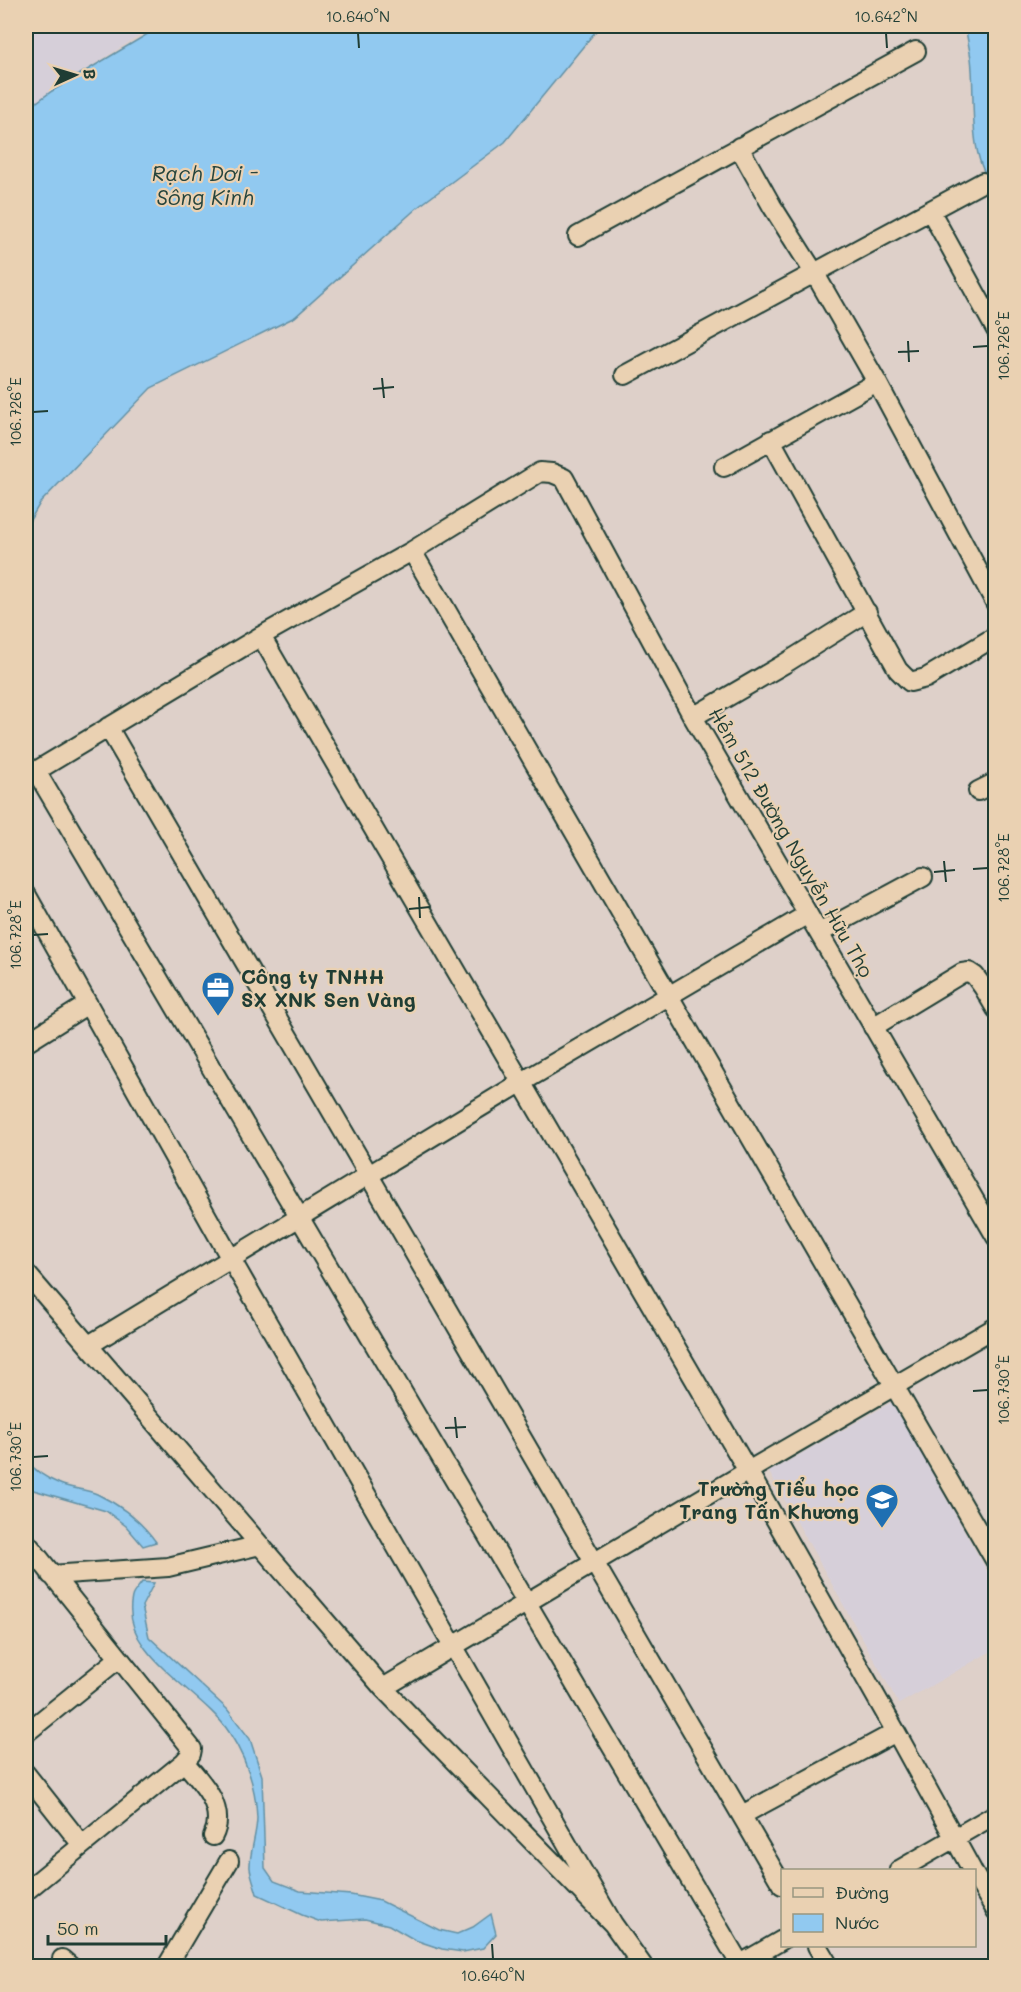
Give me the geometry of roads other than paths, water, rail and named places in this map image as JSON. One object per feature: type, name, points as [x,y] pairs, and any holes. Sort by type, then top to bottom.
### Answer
[{"type":"street","points":[[578,236],[916,51]]},
{"type":"street","points":[[739,147],[877,382],[996,604]]},
{"type":"street","points":[[625,375],[983,182]]},
{"type":"street","points":[[931,212],[996,330]]},
{"type":"street","points":[[724,467],[877,382]]},
{"type":"street","points":[[771,440],[898,670],[909,682],[926,678],[996,636]]},
{"type":"street","name":"Hẻm 512 Đường Nguyễn Hữu Thọ","points":[[412,551],[540,472],[552,473],[564,478],[693,717],[996,1237]]},
{"type":"street","points":[[781,1941],[738,1965],[299,1217],[31,774],[261,636],[412,551],[996,1562]]},
{"type":"street","points":[[693,717],[867,612]]},
{"type":"street","points":[[261,636],[748,1471],[972,1869]]},
{"type":"street","points":[[108,728],[781,1882]]},
{"type":"street","points":[[978,791],[996,782]]},
{"type":"street","points":[[819,933],[923,877]]},
{"type":"street","points":[[26,894],[231,1259],[613,1924],[643,1966]]},
{"type":"street","points":[[89,1346],[522,1082],[808,914]]},
{"type":"street","points":[[873,1027],[962,973],[969,972],[975,976],[996,1009]]},
{"type":"street","points":[[26,1043],[88,1004]]},
{"type":"street","points":[[26,1273],[383,1688],[613,1924]]},
{"type":"street","points":[[383,1688],[748,1471],[996,1328]]},
{"type":"street","points":[[26,1542],[32,1563],[51,1575],[190,1746],[191,1754],[26,1891]]},
{"type":"street","points":[[51,1575],[168,1567],[260,1545]]},
{"type":"street","points":[[26,1733],[118,1659]]},
{"type":"street","points":[[742,1815],[896,1732]]},
{"type":"street","points":[[184,1762],[204,1784],[212,1797],[217,1813],[217,1828],[213,1836]]},
{"type":"street","points":[[26,1774],[82,1845]]},
{"type":"street","points":[[901,1869],[996,1814]]},
{"type":"street","points":[[167,1966],[229,1861]]},
{"type":"street","points":[[976,1876],[996,1911]]},
{"type":"street","points":[[818,1947],[829,1966]]},
{"type":"water","name":"Rạch Dơi - Sông Kinh","points":[[161,26],[600,26],[505,142],[418,207],[295,317],[151,388],[40,503],[26,527],[26,110],[52,91]]},
{"type":"water","points":[[965,26],[988,26],[995,50],[995,188],[986,175],[976,144],[971,58]]},
{"type":"water","points":[[26,1460],[37,1471],[55,1482],[93,1492],[114,1503],[137,1520],[156,1542],[143,1546],[126,1526],[106,1511],[30,1489],[26,1484]]},
{"type":"water","points":[[142,1582],[154,1583],[142,1606],[149,1637],[227,1709],[250,1739],[262,1776],[265,1868],[274,1881],[300,1891],[351,1895],[381,1901],[439,1930],[457,1934],[473,1927],[491,1914],[496,1934],[483,1948],[463,1952],[442,1949],[415,1940],[389,1925],[365,1919],[321,1922],[257,1894],[250,1868],[257,1818],[255,1795],[245,1762],[229,1732],[217,1717],[150,1654],[138,1637],[131,1618],[132,1597]]},
{"type":"place","name":"Công ty TNHH SX XNK Sen Vàng","points":[[218,1017]]},
{"type":"place","name":"Trường Tiểu học Trang Tấn Khương","points":[[882,1529]]}]
